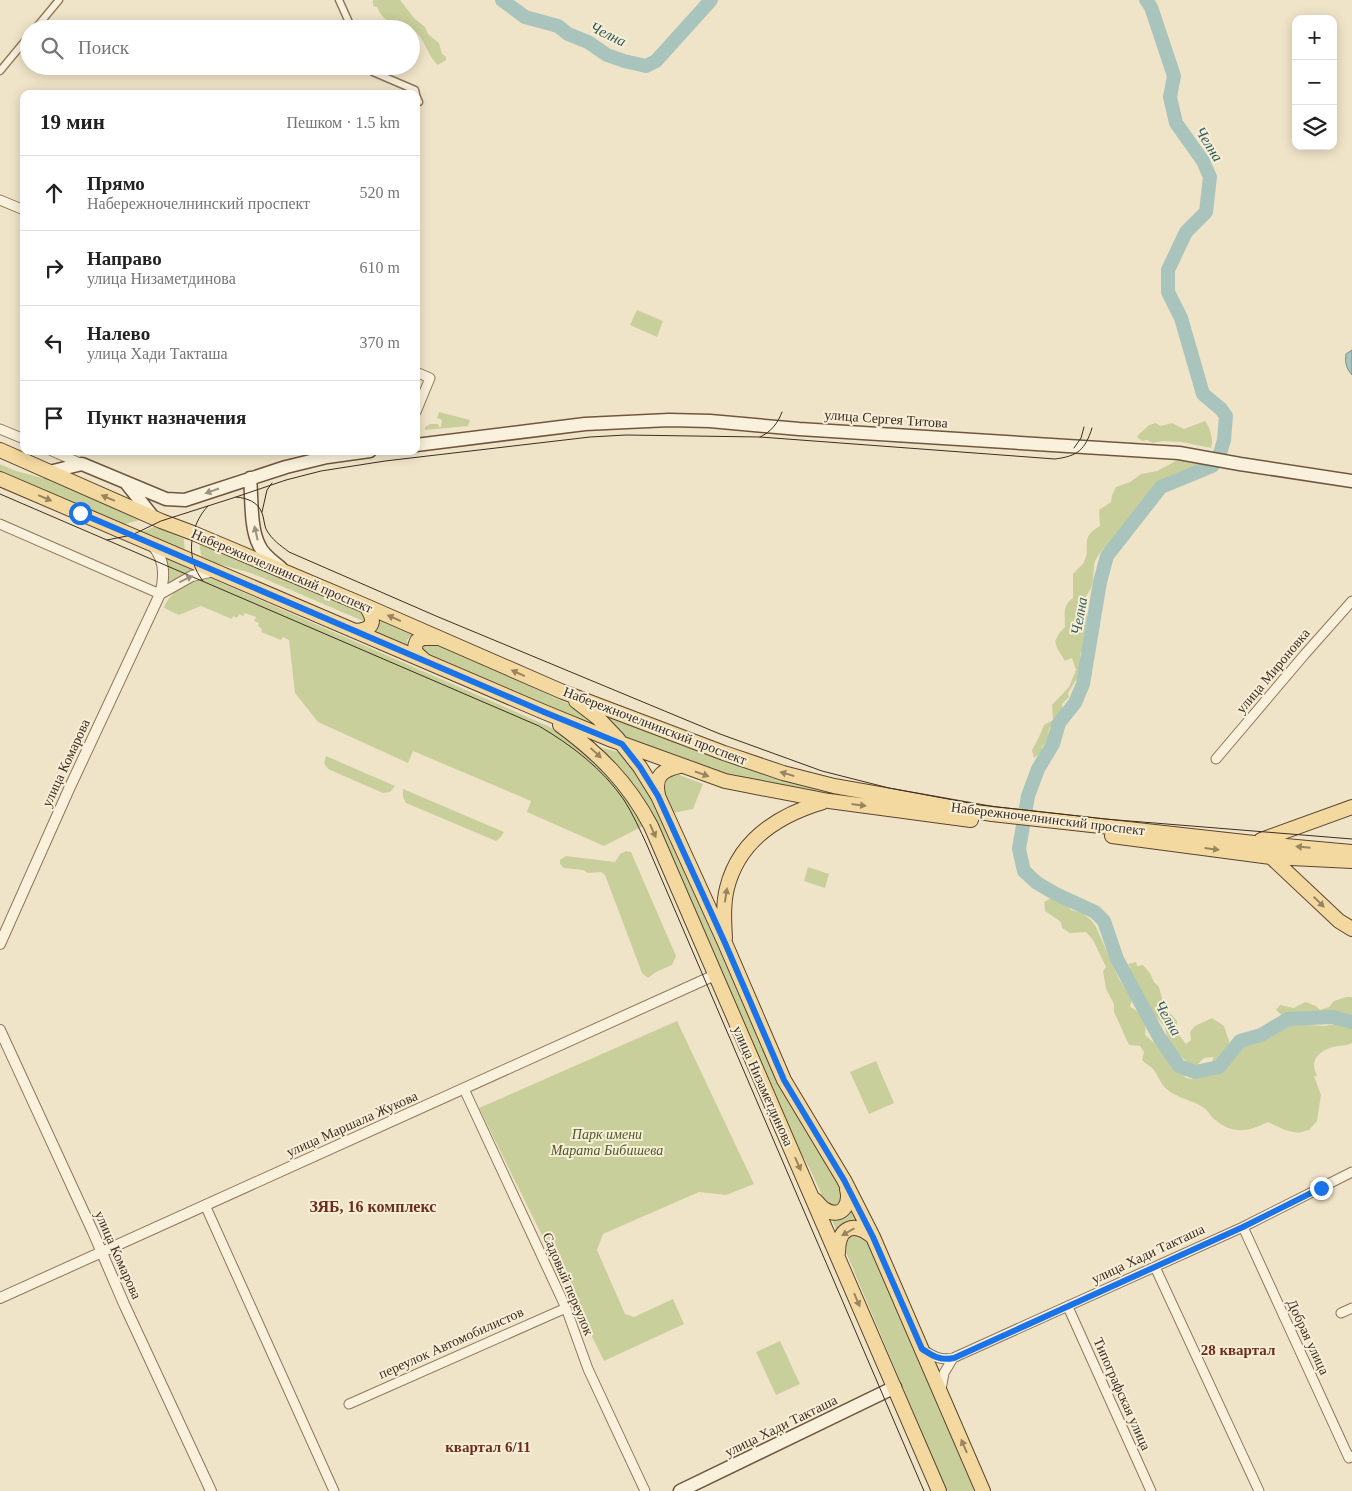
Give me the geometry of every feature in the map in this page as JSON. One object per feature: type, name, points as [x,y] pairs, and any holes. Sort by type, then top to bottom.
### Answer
[{"type":"main road","name":"улица Сергея Титова","points":[[420,445],[602,423],[669,420],[710,421],[1179,452],[1240,464],[1352,481]]},
{"type":"main road","name":"Набережночелнинский проспект","points":[[0,450],[563,692],[724,753],[784,773],[843,788],[992,818]]},
{"type":"main road","points":[[49,472],[82,464],[166,499],[185,500],[250,478],[327,457],[341,455]]},
{"type":"main road","points":[[250,478],[258,545],[284,571]]},
{"type":"main road","name":"Набережночелнинский проспект","points":[[0,479],[544,712],[622,744],[725,781],[828,801],[1077,828],[1271,857],[1352,861]]},
{"type":"main road","points":[[126,482],[153,517]]},
{"type":"main road","points":[[355,631],[370,627],[373,616],[366,606]]},
{"type":"main road","points":[[426,662],[415,652],[414,646],[416,641],[423,638],[438,638]]},
{"type":"main road","name":"улица Низаметдинова","points":[[563,692],[598,718],[622,744],[640,767],[658,796],[725,943],[784,1080],[844,1180],[873,1237],[981,1489]]},
{"type":"main road","name":"улица Низаметдинова","points":[[544,712],[584,742],[609,766],[640,806],[939,1491]]},
{"type":"main road","points":[[658,796],[656,787],[660,776],[670,768],[680,766]]},
{"type":"main road","points":[[725,943],[724,908],[726,889],[738,860],[747,847],[766,828],[800,809],[828,801]]},
{"type":"main road","points":[[1254,843],[1352,807]]},
{"type":"main road","name":"Набережночелнинский проспект","points":[[1077,828],[1352,852]]},
{"type":"main road","points":[[1271,857],[1339,921],[1352,928]]},
{"type":"main road","points":[[812,1198],[824,1209],[832,1212],[840,1211],[846,1207],[849,1199],[844,1180]]},
{"type":"main road","points":[[838,1256],[838,1242],[841,1235],[847,1230],[856,1227],[873,1237]]},
{"type":"main road","name":"улица Хади Такташа","points":[[680,1491],[895,1387]]},
{"type":"street","points":[[42,20],[59,0]]},
{"type":"street","points":[[339,0],[348,20]]},
{"type":"street","points":[[0,71],[20,47]]},
{"type":"street","points":[[380,75],[415,90]]},
{"type":"street","points":[[0,200],[20,208]]},
{"type":"street","points":[[420,374],[430,378],[420,402]]},
{"type":"street","points":[[0,429],[20,437]]},
{"type":"street","points":[[61,455],[82,464]]},
{"type":"street","points":[[0,524],[160,594],[192,576],[215,571]]},
{"type":"street","name":"улица Комарова","points":[[0,944],[73,780],[160,594],[163,569],[160,557],[154,546],[149,542]]},
{"type":"street","name":"улица Мироновка","points":[[1216,759],[1352,601]]},
{"type":"street","name":"улица Маршала Жукова","points":[[0,1298],[715,975]]},
{"type":"street","name":"улица Комарова","points":[[0,1030],[211,1491]]},
{"type":"street","name":"Садовый переулок","points":[[464,1088],[566,1308],[588,1370],[645,1491]]},
{"type":"street","name":"улица Хади Такташа","points":[[954,1358],[1243,1227],[1352,1172]]},
{"type":"street","points":[[205,1205],[334,1491]]},
{"type":"street","name":"Добрая улица","points":[[1243,1227],[1350,1457]]},
{"type":"street","points":[[1155,1267],[1260,1491]]},
{"type":"street","name":"Типографская улица","points":[[1068,1307],[1152,1491]]},
{"type":"street","name":"переулок Автомобилистов","points":[[349,1404],[566,1308]]},
{"type":"street","points":[[1341,1313],[1352,1308]]},
{"type":"street","points":[[922,1349],[937,1358],[945,1360],[954,1358]]},
{"type":"street","points":[[940,1392],[944,1373],[954,1358]]},
{"type":"green space","points":[[373,0],[400,0],[416,20],[387,20],[380,14],[377,7],[373,6]]},
{"type":"green space","points":[[420,23],[425,27],[428,34],[439,43],[446,60],[438,65],[420,37]]},
{"type":"green space","points":[[637,310],[663,321],[657,337],[630,325]]},
{"type":"green space","points":[[439,412],[470,420],[468,426],[425,430],[425,427],[430,424],[438,424],[441,427],[442,420],[437,418]]},
{"type":"green space","points":[[1205,421],[1211,434],[1211,448],[1182,442],[1163,441],[1153,443],[1147,440],[1142,441],[1137,436],[1149,425],[1156,423],[1160,426],[1172,423],[1184,429]]},
{"type":"green space","points":[[1199,458],[1203,464],[1175,477],[1168,477],[1159,483],[1128,520],[1111,546],[1104,548],[1096,559],[1092,585],[1086,596],[1087,614],[1084,647],[1080,654],[1082,665],[1079,675],[1068,693],[1069,697],[1062,704],[1063,712],[1049,729],[1048,740],[1042,747],[1042,752],[1034,758],[1032,750],[1044,725],[1053,720],[1052,705],[1069,687],[1076,670],[1072,658],[1065,661],[1055,641],[1065,627],[1066,607],[1073,598],[1073,574],[1084,562],[1089,535],[1100,526],[1099,510],[1111,502],[1116,487],[1130,482],[1141,474],[1157,471],[1176,461]]},
{"type":"green space","points":[[0,464],[16,471],[54,481],[140,520],[122,525],[0,474]]},
{"type":"green space","points":[[156,526],[184,539],[185,553],[139,533]]},
{"type":"green space","points":[[199,541],[367,613],[365,621],[251,573],[215,563],[201,556]]},
{"type":"green space","points":[[163,556],[191,568],[193,572],[179,577],[169,584],[167,564]]},
{"type":"green space","points":[[208,577],[548,726],[564,736],[591,758],[623,795],[643,826],[604,846],[527,812],[531,801],[413,751],[408,763],[318,722],[295,693],[289,640],[283,637],[281,640],[261,632],[262,629],[258,626],[259,623],[254,621],[256,617],[245,613],[243,616],[239,614],[237,618],[233,616],[232,619],[201,606],[179,615],[164,607],[172,595],[182,587]]},
{"type":"green space","points":[[376,617],[413,633],[407,640],[407,645],[371,630]]},
{"type":"green space","points":[[429,640],[571,705],[607,733],[422,652],[421,646]]},
{"type":"green space","points":[[594,707],[767,774],[816,789],[816,792],[713,772],[630,743]]},
{"type":"green space","points":[[599,747],[626,754],[639,772],[846,1192],[839,1205],[831,1206],[825,1202],[809,1167],[789,1132],[654,818],[634,784]]},
{"type":"green space","points":[[326,756],[395,786],[390,792],[383,793],[328,769],[324,763]]},
{"type":"green space","points":[[677,774],[703,784],[693,809],[673,813],[661,790],[664,777]]},
{"type":"green space","points":[[403,789],[504,832],[496,841],[406,803],[403,797]]},
{"type":"green space","points":[[626,851],[631,852],[676,956],[672,965],[648,978],[642,973],[605,875],[601,872],[588,873],[583,870],[564,868],[560,864],[560,860],[566,856],[615,862],[620,854]]},
{"type":"green space","points":[[808,867],[829,874],[825,888],[804,881]]},
{"type":"green space","points":[[1055,896],[1063,901],[1071,910],[1082,913],[1091,920],[1096,927],[1118,977],[1132,1000],[1130,1007],[1141,1015],[1145,1022],[1145,1035],[1164,1051],[1169,1062],[1186,1078],[1192,1079],[1198,1075],[1219,1072],[1234,1055],[1246,1034],[1278,1021],[1324,1026],[1337,1024],[1352,1028],[1352,1043],[1325,1050],[1316,1058],[1314,1066],[1317,1076],[1314,1076],[1321,1095],[1317,1121],[1309,1130],[1298,1133],[1285,1130],[1268,1122],[1247,1130],[1234,1130],[1221,1124],[1200,1106],[1168,1091],[1153,1069],[1142,1060],[1144,1052],[1140,1046],[1129,1045],[1114,1012],[1114,1004],[1106,989],[1103,971],[1106,967],[1093,940],[1086,932],[1070,933],[1062,928],[1061,922],[1045,911],[1044,902]]},
{"type":"green space","points":[[1136,962],[1137,966],[1143,965],[1159,987],[1164,1006],[1177,1021],[1177,1032],[1186,1044],[1191,1040],[1190,1032],[1195,1026],[1212,1018],[1224,1026],[1230,1044],[1226,1049],[1225,1057],[1217,1065],[1211,1063],[1214,1057],[1204,1058],[1196,1066],[1186,1061],[1172,1048],[1168,1041],[1165,1027],[1149,1009],[1136,983],[1129,974],[1130,967],[1128,964]]},
{"type":"green space","points":[[1352,997],[1352,1019],[1321,1015],[1315,1022],[1307,1022],[1305,1015],[1284,1017],[1276,1010],[1280,1005],[1294,1008],[1305,1002],[1316,1006],[1320,1010],[1329,1007],[1334,1001]]},
{"type":"green space","name":"Парк имени Марата Бибишева","points":[[677,1021],[754,1184],[726,1195],[699,1192],[603,1234],[597,1250],[625,1314],[634,1317],[673,1299],[684,1324],[604,1361],[479,1108]]},
{"type":"green space","points":[[876,1061],[894,1103],[869,1114],[850,1072]]},
{"type":"green space","points":[[853,1205],[863,1222],[838,1234],[830,1215]]},
{"type":"green space","points":[[855,1232],[867,1235],[976,1491],[947,1491],[845,1250],[847,1238]]},
{"type":"green space","points":[[780,1341],[800,1384],[776,1395],[756,1352]]},
{"type":"water","points":[[1352,350],[1352,375],[1347,368],[1346,354]]},
{"type":"waterway","name":"Челна","points":[[502,0],[525,17],[558,26],[568,34],[588,42],[607,55],[646,66],[656,61],[711,0]]},
{"type":"waterway","name":"Челна","points":[[1146,0],[1151,7],[1174,76],[1170,97],[1176,123],[1203,161],[1210,177],[1206,212],[1186,232],[1168,270],[1168,292],[1181,318],[1203,394],[1221,409],[1226,416],[1224,440],[1218,460],[1212,466],[1161,487],[1107,556],[1100,582],[1083,684],[1075,703],[1059,723],[1053,744],[1038,769],[1028,796],[1019,849],[1024,871],[1037,883],[1095,912],[1104,921],[1117,959],[1159,1037],[1179,1066],[1195,1072],[1219,1067],[1240,1041],[1261,1035],[1288,1019],[1332,1017],[1352,1022]]},
{"type":"tram line","points":[[760,437],[774,427],[782,412]]},
{"type":"tram line","points":[[1074,448],[1081,438],[1084,427]]},
{"type":"tram line","points":[[236,497],[286,480],[321,471],[385,461],[590,437],[626,435],[760,437],[1055,459],[1070,456],[1080,451],[1092,428]]},
{"type":"tram line","points":[[262,512],[267,490],[272,483]]},
{"type":"tram line","points":[[0,494],[539,726],[574,749],[606,778],[624,800],[647,845],[924,1491]]},
{"type":"tram line","points":[[107,540],[132,535],[161,521],[236,497],[244,498],[258,506],[268,533],[289,552],[436,616],[720,734],[822,771],[889,788],[980,805],[1105,819],[1352,839]]},
{"type":"tram line","points":[[203,581],[194,563],[192,543],[197,523],[208,506]]},
{"type":"district","name":"ЗЯБ, 16 комплекс","points":[[373,1206]]},
{"type":"district","name":"28 квартал","points":[[1238,1350]]},
{"type":"district","name":"квартал 6/11","points":[[488,1447]]},
{"type":"route","points":[[80,513],[622,744],[640,767],[658,796],[725,943],[784,1080],[844,1180],[873,1237],[922,1349],[937,1358],[945,1360],[954,1358],[1144,1273],[1321,1188]]}]
